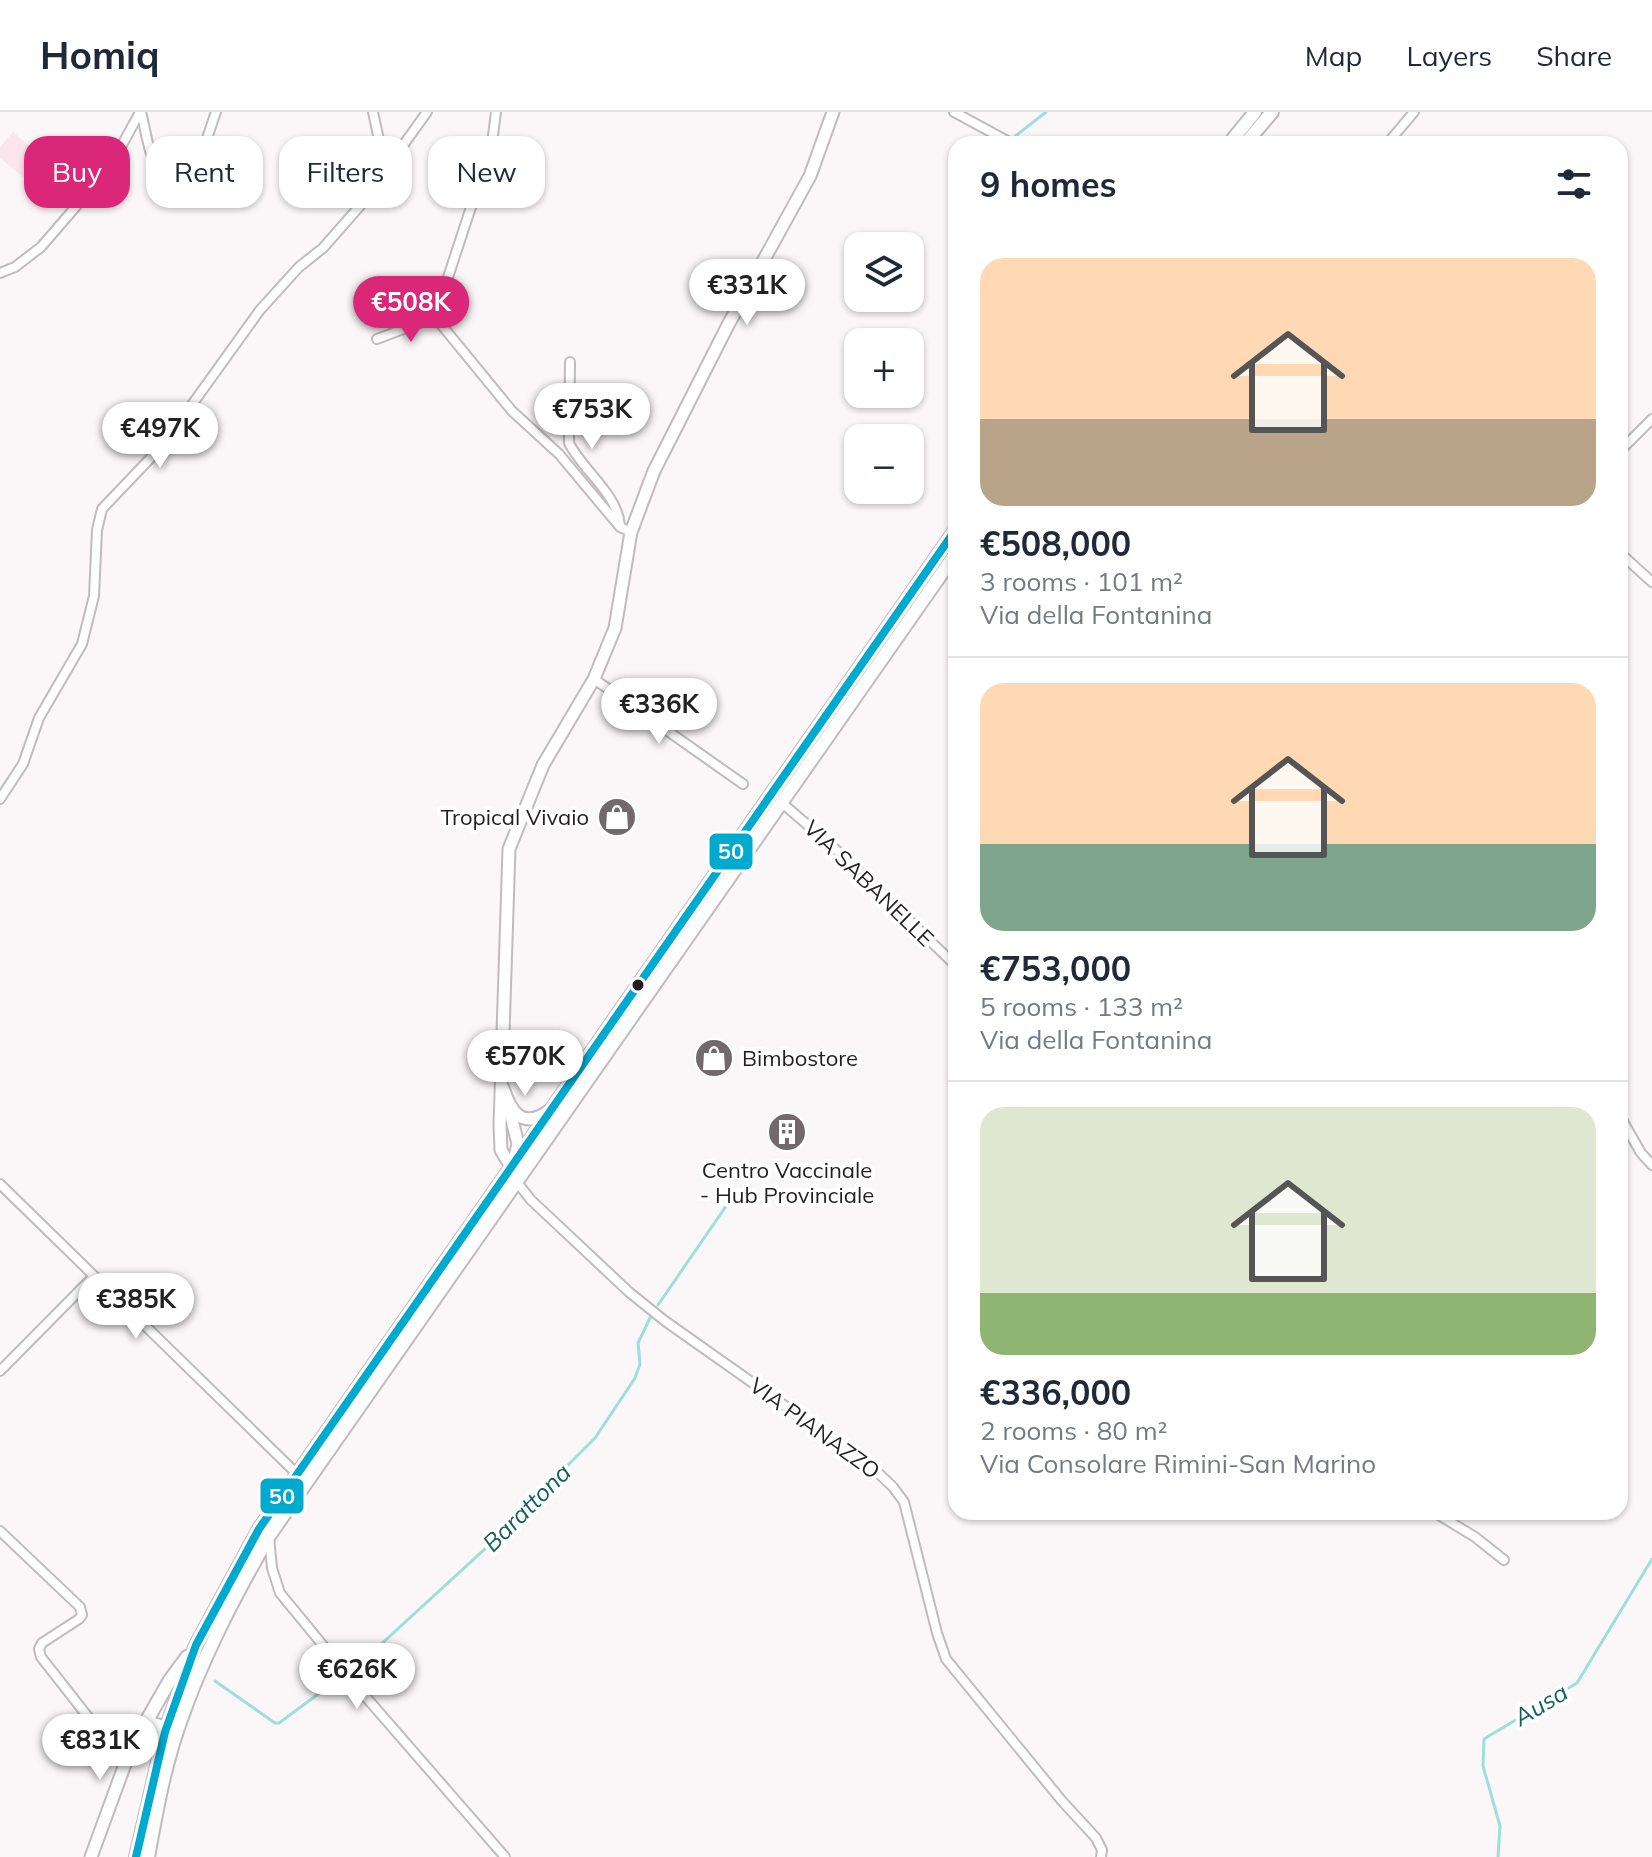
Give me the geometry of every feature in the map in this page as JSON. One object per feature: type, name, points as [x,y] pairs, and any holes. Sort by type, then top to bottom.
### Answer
[{"type":"main road","points":[[1236,136],[1255,112]]},
{"type":"main road","points":[[1252,136],[1272,112]]},
{"type":"main road","points":[[156,1726],[259,1529],[296,1473],[948,540]]},
{"type":"main road","points":[[148,1857],[159,1795],[178,1727],[224,1617],[269,1536],[948,564]]},
{"type":"main road","points":[[136,1857],[156,1726],[170,1680],[196,1645]]},
{"type":"street","points":[[140,112],[153,161],[158,172],[170,182],[178,182],[188,175],[200,155],[216,112]]},
{"type":"street","points":[[0,273],[15,267],[41,247],[101,178],[140,112]]},
{"type":"street","points":[[373,112],[378,136]]},
{"type":"street","points":[[410,136],[427,112]]},
{"type":"street","points":[[435,317],[492,143],[496,112]]},
{"type":"street","points":[[512,1165],[505,1160],[501,1150],[509,849],[543,765],[594,679],[615,628],[626,529],[728,325],[810,176],[833,112]]},
{"type":"street","points":[[954,112],[999,136]]},
{"type":"street","points":[[975,123],[984,112]]},
{"type":"street","points":[[1394,136],[1414,112]]},
{"type":"street","points":[[0,799],[23,764],[39,718],[82,644],[94,596],[97,530],[102,509],[163,445],[260,310],[299,267],[323,248],[358,208]]},
{"type":"street","points":[[377,339],[435,317]]},
{"type":"street","points":[[435,317],[512,411],[559,454],[626,529]]},
{"type":"street","points":[[570,362],[569,443],[619,512],[626,529]]},
{"type":"street","points":[[1628,443],[1652,419]]},
{"type":"street","points":[[1628,560],[1652,582]]},
{"type":"street","points":[[594,679],[743,784]]},
{"type":"street","name":"VIA SABANELLE","points":[[781,802],[841,854],[948,958]]},
{"type":"street","points":[[501,1083],[518,1144],[512,1165],[516,1181]]},
{"type":"street","points":[[509,1107],[523,1118],[534,1119],[552,1109]]},
{"type":"street","points":[[1628,1130],[1652,1165]]},
{"type":"street","name":"VIA PIANAZZO","points":[[516,1181],[531,1200],[629,1292],[665,1321],[873,1468],[893,1487],[904,1502],[946,1659],[1096,1838],[1102,1850],[1101,1857]]},
{"type":"street","points":[[0,1184],[296,1473]]},
{"type":"street","points":[[0,1371],[93,1277]]},
{"type":"street","points":[[1447,1520],[1504,1560]]},
{"type":"street","points":[[0,1531],[82,1610],[79,1619],[42,1643],[39,1649],[41,1657],[125,1764]]},
{"type":"street","points":[[269,1536],[272,1568],[280,1593],[505,1857]]},
{"type":"street","points":[[91,1857],[125,1764],[156,1726]]},
{"type":"shaded area","points":[[13,132],[24,141],[24,178],[0,158],[0,147]]},
{"type":"waterway","name":"Barattona","points":[[1016,136],[1046,112]]},
{"type":"waterway","name":"Barattona","points":[[658,1305],[733,1196]]},
{"type":"waterway","name":"Barattona","points":[[353,1670],[536,1502],[595,1438],[635,1378],[640,1364],[638,1343],[652,1314]]},
{"type":"waterway","name":"Ausa","points":[[1498,1857],[1500,1826],[1483,1766],[1484,1739],[1577,1683],[1652,1559]]},
{"type":"waterway","name":"Barattona","points":[[215,1681],[279,1723],[344,1675]]},
{"type":"transit line","name":"50","points":[[136,1857],[165,1732],[196,1645],[259,1529],[948,540]]},
{"type":"place","name":"Tropical Vivaio","points":[[617,817]]},
{"type":"place","name":"Bimbostore","points":[[714,1058]]},
{"type":"place","name":"Centro Vaccinale - Hub Provinciale","points":[[787,1132]]}]
